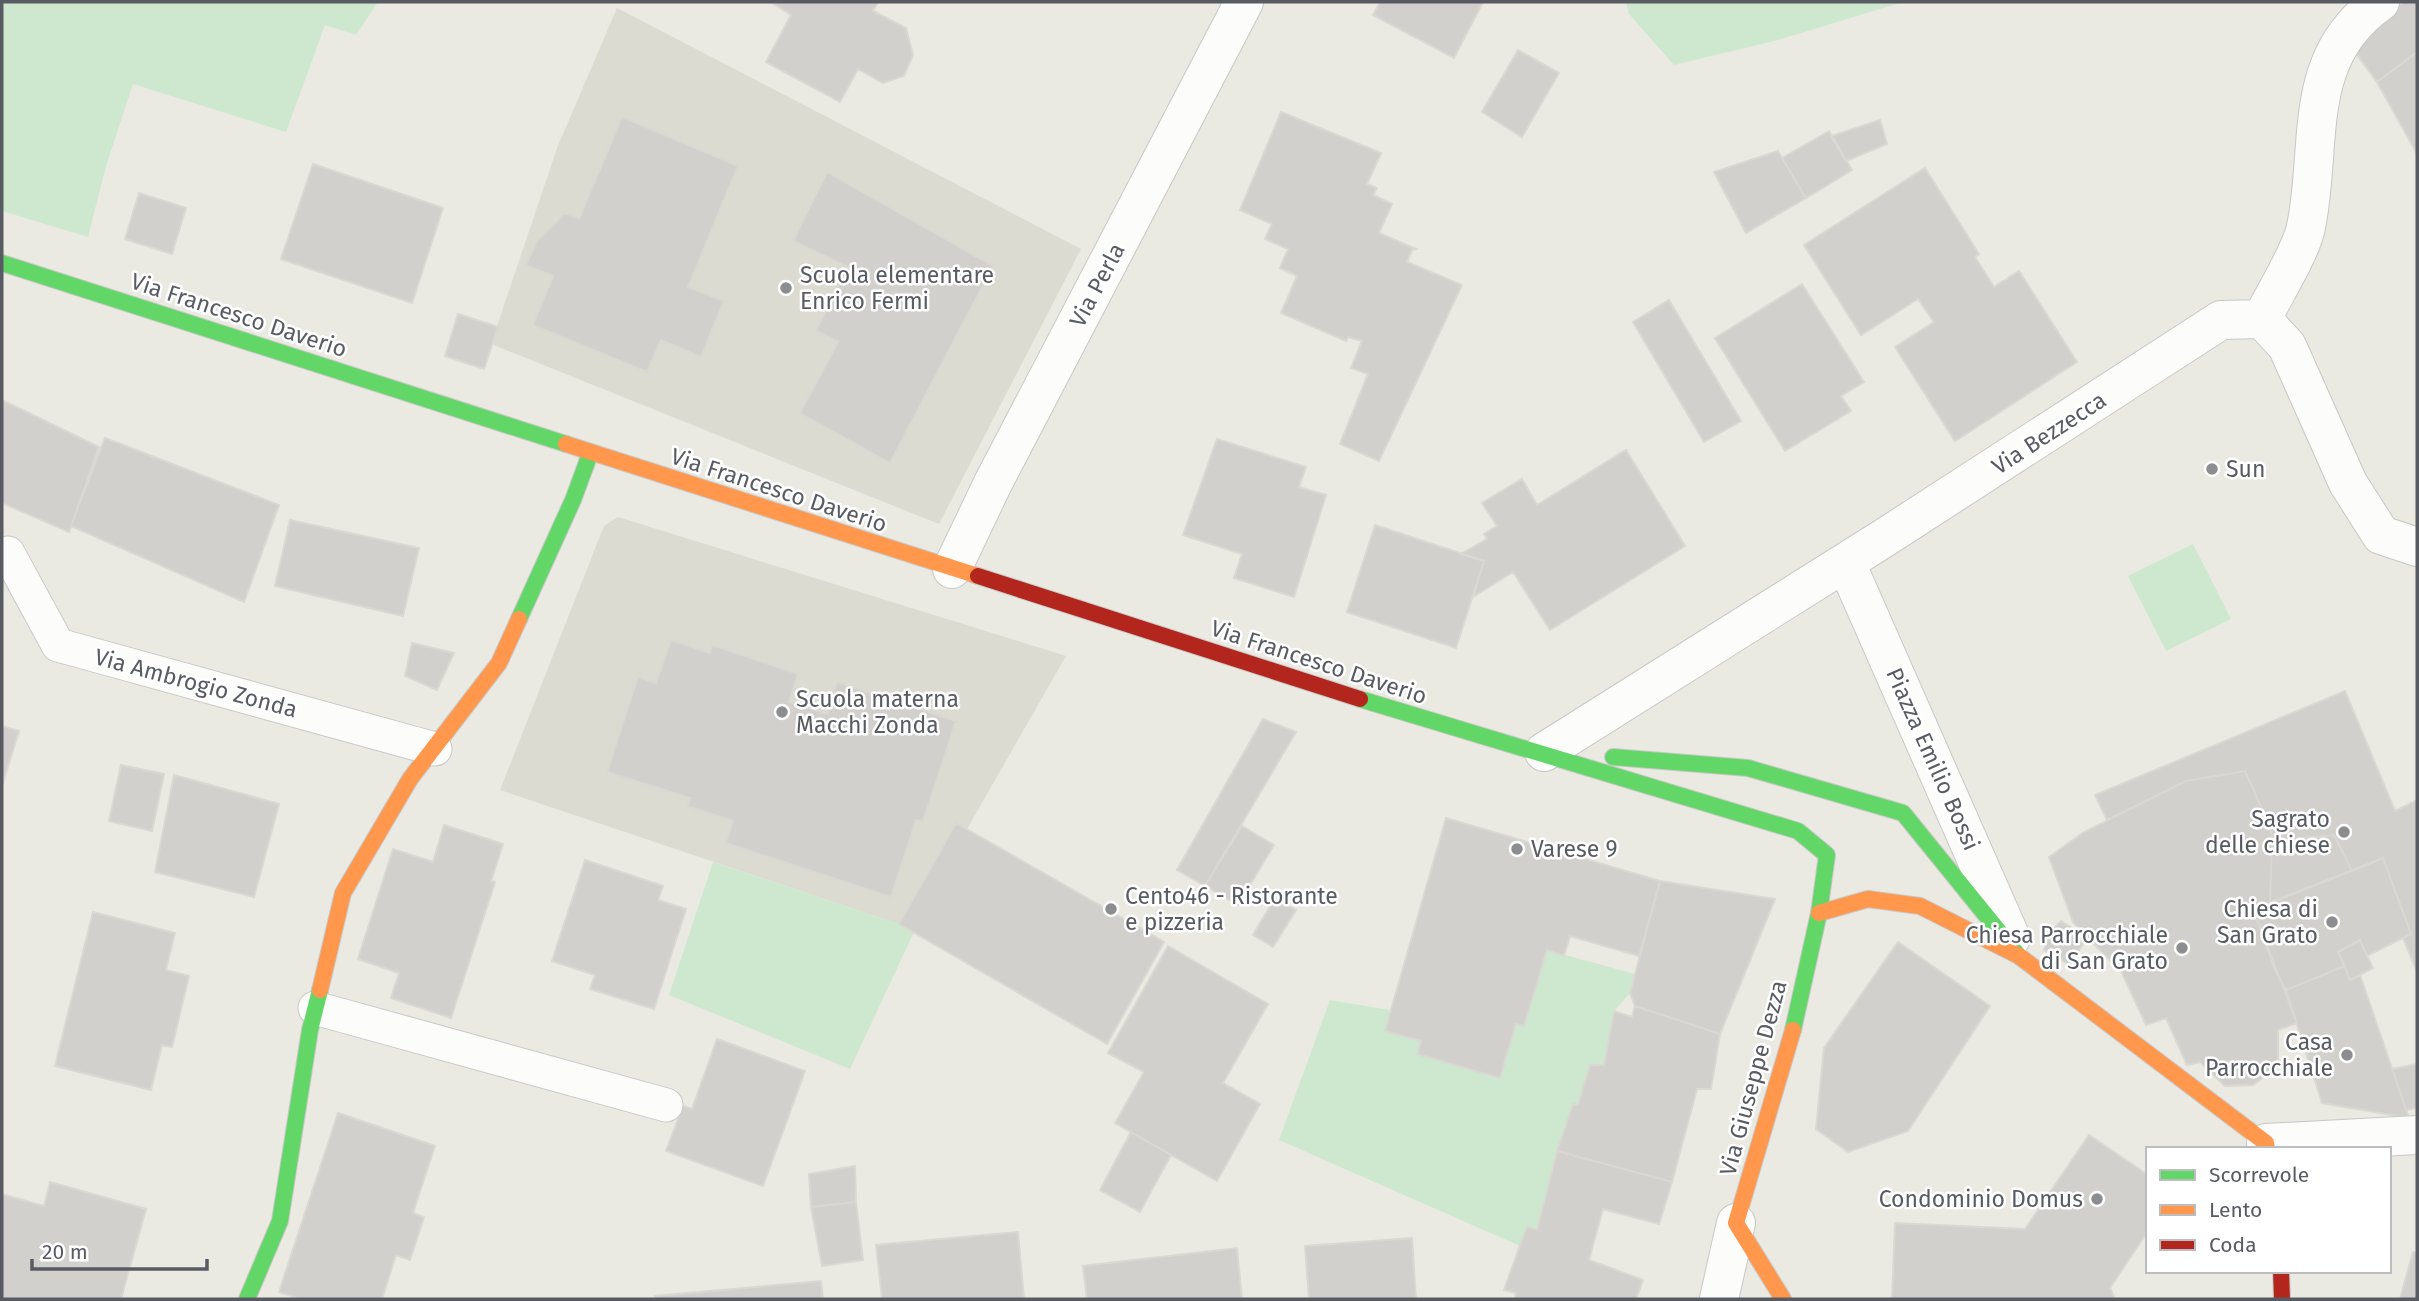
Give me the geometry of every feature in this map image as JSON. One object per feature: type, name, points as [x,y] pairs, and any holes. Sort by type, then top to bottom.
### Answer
[{"type":"street","name":"Via Perla","points":[[952,569],[993,483],[1244,2]]},
{"type":"street","points":[[2380,2],[2357,18],[2327,65],[2318,117],[2306,229],[2262,319],[2287,346],[2348,483],[2381,535],[2417,547]]},
{"type":"street","name":"Via Francesco Daverio","points":[[2,263],[590,454],[1470,734],[1544,752],[1798,831],[1828,855]]},
{"type":"street","name":"Via Bezzecca","points":[[1544,752],[1846,563],[2221,320],[2262,319]]},
{"type":"street","points":[[247,1299],[280,1221],[316,1008],[343,893],[410,779],[499,663],[573,500],[590,454]]},
{"type":"street","name":"Piazza Emilio Bossi","points":[[1846,563],[2019,956]]},
{"type":"street","name":"Via Francesco Daverio","points":[[1544,752],[1748,768],[1903,813],[2019,956]]},
{"type":"street","name":"Via Giuseppe Dezza","points":[[1736,1223],[1786,1062],[1819,913],[1828,855]]},
{"type":"street","points":[[1819,913],[1868,900],[1920,906],[2019,956],[2266,1146],[2417,1135]]},
{"type":"street","points":[[1719,1299],[1736,1223]]},
{"type":"street","points":[[1736,1223],[1783,1299]]},
{"type":"street","points":[[2281,1273],[2282,1299]]},
{"type":"lane","name":"Via Ambrogio Zonda","points":[[8,552],[58,645],[435,748]]},
{"type":"lane","points":[[316,1008],[666,1105]]},
{"type":"shaded area","name":"Scuola elementare Enrico Fermi","points":[[617,8],[1081,249],[939,524],[491,344],[557,148]]},
{"type":"shaded area","name":"Scuola materna Macchi Zonda","points":[[618,517],[1066,656],[967,829],[956,824],[899,924],[500,790],[604,526]]},
{"type":"green space","points":[[2,2],[378,2],[356,35],[325,25],[286,132],[133,84],[106,166],[88,237],[2,211]]},
{"type":"green space","points":[[1626,2],[1903,2],[1778,40],[1674,65],[1629,14]]},
{"type":"green space","points":[[2193,544],[2231,619],[2166,651],[2128,576]]},
{"type":"green space","points":[[713,862],[899,924],[914,932],[850,1069],[669,995]]},
{"type":"green space","points":[[1547,950],[1635,974],[1630,993],[1614,1011],[1604,1065],[1578,1105],[1572,1105],[1537,1230],[1527,1226],[1520,1246],[1279,1140],[1330,1000],[1390,1010],[1385,1031],[1421,1041],[1417,1054],[1500,1078],[1516,1024],[1525,1026]]},
{"type":"building","points":[[771,2],[878,2],[873,11],[906,28],[913,55],[904,76],[883,83],[858,69],[840,102],[766,62],[791,15]]},
{"type":"building","points":[[1380,2],[1483,2],[1454,58],[1373,15]]},
{"type":"building","points":[[2404,2],[2417,2],[2417,52],[2377,82],[2348,42]]},
{"type":"building","points":[[1518,50],[1559,73],[1522,137],[1482,112]]},
{"type":"building","points":[[2417,52],[2417,154],[2377,82]]},
{"type":"building","points":[[1281,112],[1381,153],[1367,184],[1377,188],[1373,195],[1392,204],[1379,233],[1416,249],[1412,250],[1407,262],[1462,285],[1379,461],[1340,444],[1368,374],[1351,368],[1362,341],[1348,337],[1346,341],[1281,313],[1297,276],[1280,268],[1288,249],[1265,239],[1272,224],[1240,210]]},
{"type":"building","points":[[622,117],[738,166],[688,287],[724,301],[701,357],[661,340],[647,372],[533,325],[553,276],[526,265],[537,241],[565,213],[579,219]]},
{"type":"building","points":[[1880,120],[1887,144],[1846,161],[1831,136]]},
{"type":"building","points":[[1829,131],[1852,170],[1806,198],[1782,158]]},
{"type":"building","points":[[1778,151],[1806,198],[1746,233],[1714,172]]},
{"type":"building","points":[[313,164],[443,208],[412,303],[281,259]]},
{"type":"building","points":[[1925,168],[1979,254],[1975,257],[1994,287],[2019,271],[2077,362],[1955,441],[1895,347],[1934,322],[1918,299],[1861,335],[1804,245]]},
{"type":"building","points":[[827,172],[993,266],[890,463],[800,413],[838,342],[816,330],[848,267],[793,241]]},
{"type":"building","points":[[139,193],[186,208],[172,254],[125,239]]},
{"type":"building","points":[[1802,284],[1864,382],[1841,396],[1851,411],[1785,451],[1715,338]]},
{"type":"building","points":[[1669,300],[1741,421],[1704,442],[1633,322]]},
{"type":"building","points":[[458,314],[498,327],[484,369],[445,356]]},
{"type":"building","points":[[2,400],[99,447],[69,532],[2,503]]},
{"type":"building","points":[[105,438],[279,505],[244,602],[71,526]]},
{"type":"building","points":[[1217,439],[1306,467],[1299,487],[1326,495],[1294,597],[1234,578],[1242,554],[1183,535]]},
{"type":"building","points":[[1626,450],[1685,546],[1550,630],[1513,572],[1473,597],[1484,561],[1461,554],[1487,539],[1484,534],[1497,526],[1482,503],[1522,479],[1537,505]]},
{"type":"building","points":[[290,520],[419,548],[403,616],[275,586]]},
{"type":"building","points":[[1375,525],[1484,561],[1456,648],[1347,612]]},
{"type":"building","points":[[671,640],[710,653],[712,645],[798,674],[789,702],[827,714],[837,682],[956,721],[923,821],[916,820],[891,897],[726,843],[733,821],[687,806],[691,798],[607,772],[638,677],[656,683]]},
{"type":"building","points":[[412,643],[454,653],[437,690],[405,676]]},
{"type":"building","name":"Sagrato delle chiese","points":[[2345,691],[2395,811],[2417,800],[2417,972],[2403,938],[2411,934],[2383,858],[2352,871],[2334,835],[2272,841],[2271,829],[2245,771],[2186,781],[2107,820],[2095,795]]},
{"type":"building","points":[[1263,719],[1296,732],[1205,886],[1177,870]]},
{"type":"building","points":[[2,726],[19,731],[2,786]]},
{"type":"building","points":[[121,765],[164,774],[152,831],[109,821]]},
{"type":"building","name":"Chiesa Parrocchiale di San Grato","points":[[2245,771],[2271,829],[2272,841],[2270,903],[2253,909],[2297,1023],[2278,1030],[2278,1066],[2253,1085],[2225,1086],[2200,1062],[2187,1065],[2166,1018],[2146,1025],[2122,973],[2073,922],[2049,857],[2084,832],[2186,781]]},
{"type":"building","points":[[174,775],[279,804],[254,897],[155,872]]},
{"type":"building","points":[[1446,818],[1660,881],[1639,956],[1570,936],[1564,956],[1547,950],[1524,1026],[1516,1024],[1500,1078],[1417,1054],[1421,1041],[1385,1031]]},
{"type":"building","points":[[956,823],[1164,942],[1107,1044],[899,924]]},
{"type":"building","points":[[444,825],[503,844],[491,881],[495,882],[451,1018],[391,998],[399,973],[358,959],[393,849],[433,862]]},
{"type":"building","points":[[1242,826],[1274,845],[1238,905],[1205,886]]},
{"type":"building","points":[[2334,835],[2352,871],[2270,903],[2272,841]]},
{"type":"building","name":"Chiesa di San Grato","points":[[2383,858],[2411,934],[2367,956],[2360,940],[2338,952],[2345,966],[2286,990],[2275,970],[2253,909]]},
{"type":"building","points":[[585,860],[663,886],[658,900],[686,909],[654,1009],[590,989],[595,975],[552,961]]},
{"type":"building","points":[[1660,881],[1775,899],[1720,1034],[1635,1006],[1630,993]]},
{"type":"building","points":[[1275,898],[1296,910],[1273,947],[1253,935]]},
{"type":"building","points":[[93,912],[175,933],[166,970],[189,976],[172,1047],[162,1045],[151,1090],[55,1066]]},
{"type":"building","points":[[2061,921],[2075,930],[2083,944],[2070,965],[2044,950],[2050,932]]},
{"type":"building","points":[[2360,940],[2373,968],[2350,980],[2338,952]]},
{"type":"building","points":[[1898,942],[1990,1006],[1908,1131],[1848,1152],[1816,1129],[1824,1048]]},
{"type":"building","points":[[1168,946],[1268,1004],[1223,1083],[1260,1104],[1217,1181],[1115,1123],[1144,1072],[1108,1053]]},
{"type":"building","name":"Casa Parrocchiale","points":[[2345,966],[2350,980],[2360,975],[2409,1118],[2322,1103],[2286,990]]},
{"type":"building","points":[[1635,1006],[1720,1034],[1711,1089],[1697,1089],[1672,1182],[1557,1151],[1573,1104],[1578,1105],[1590,1065],[1604,1065],[1614,1011],[1632,1017]]},
{"type":"building","points":[[717,1039],[805,1071],[763,1186],[666,1151],[683,1106],[692,1109]]},
{"type":"building","points":[[2417,1064],[2417,1108],[2406,1110],[2392,1069]]},
{"type":"building","points":[[338,1113],[435,1146],[413,1213],[424,1217],[410,1260],[396,1255],[382,1299],[301,1299],[279,1292]]},
{"type":"building","points":[[1131,1132],[1171,1155],[1140,1212],[1100,1190]]},
{"type":"building","name":"Condominio Domus","points":[[2089,1135],[2146,1174],[2146,1234],[2110,1288],[2115,1299],[1892,1299],[1895,1223],[2025,1229]]},
{"type":"building","points":[[1557,1151],[1672,1182],[1659,1224],[1603,1209],[1589,1260],[1643,1280],[1636,1299],[1515,1299],[1516,1293],[1504,1290],[1527,1226],[1537,1230]]},
{"type":"building","points":[[855,1166],[856,1202],[811,1207],[809,1174]]},
{"type":"building","points":[[50,1182],[146,1209],[121,1299],[2,1299],[2,1194],[44,1206]]},
{"type":"building","points":[[856,1202],[863,1260],[822,1266],[811,1207]]},
{"type":"building","points":[[1018,1232],[1024,1299],[882,1299],[876,1245]]},
{"type":"building","points":[[1412,1238],[1416,1299],[1309,1299],[1305,1246]]},
{"type":"building","points":[[1237,1248],[1242,1299],[1087,1299],[1083,1266]]},
{"type":"building","points":[[2413,1252],[2417,1253],[2417,1299],[2400,1299]]},
{"type":"building","points":[[821,1281],[823,1299],[656,1299],[655,1296]]},
{"type":"traffic: fast","points":[[2,263],[566,444]]},
{"type":"traffic: fast","points":[[519,619],[573,500],[590,454]]},
{"type":"traffic: fast","points":[[1360,699],[1798,831],[1827,855],[1819,913],[1793,1030]]},
{"type":"traffic: fast","points":[[1613,757],[1748,768],[1903,813],[2019,956]]},
{"type":"traffic: fast","points":[[247,1299],[280,1221],[310,1030],[320,990]]},
{"type":"traffic: slow","points":[[566,444],[978,576]]},
{"type":"traffic: slow","points":[[320,990],[343,893],[410,779],[499,663],[519,619]]},
{"type":"traffic: slow","points":[[1819,913],[1868,899],[1920,906],[2019,956],[2266,1143],[2267,1147]]},
{"type":"traffic: slow","points":[[1783,1299],[1736,1223],[1793,1030]]},
{"type":"traffic: jam","points":[[978,576],[1360,699]]},
{"type":"traffic: jam","points":[[2281,1273],[2282,1299]]},
{"type":"place","name":"Scuola elementare Enrico Fermi","points":[[786,288]]},
{"type":"place","name":"Sun","points":[[2212,469]]},
{"type":"place","name":"Scuola materna Macchi Zonda","points":[[782,712]]},
{"type":"place","name":"Sagrato delle chiese","points":[[2344,832]]},
{"type":"place","name":"Varese 9","points":[[1517,849]]},
{"type":"place","name":"Cento46 - Ristorante e pizzeria","points":[[1111,909]]},
{"type":"place","name":"Chiesa di San Grato","points":[[2332,922]]},
{"type":"place","name":"Chiesa Parrocchiale di San Grato","points":[[2182,948]]},
{"type":"place","name":"Casa Parrocchiale","points":[[2347,1055]]},
{"type":"place","name":"Condominio Domus","points":[[2097,1199]]}]
